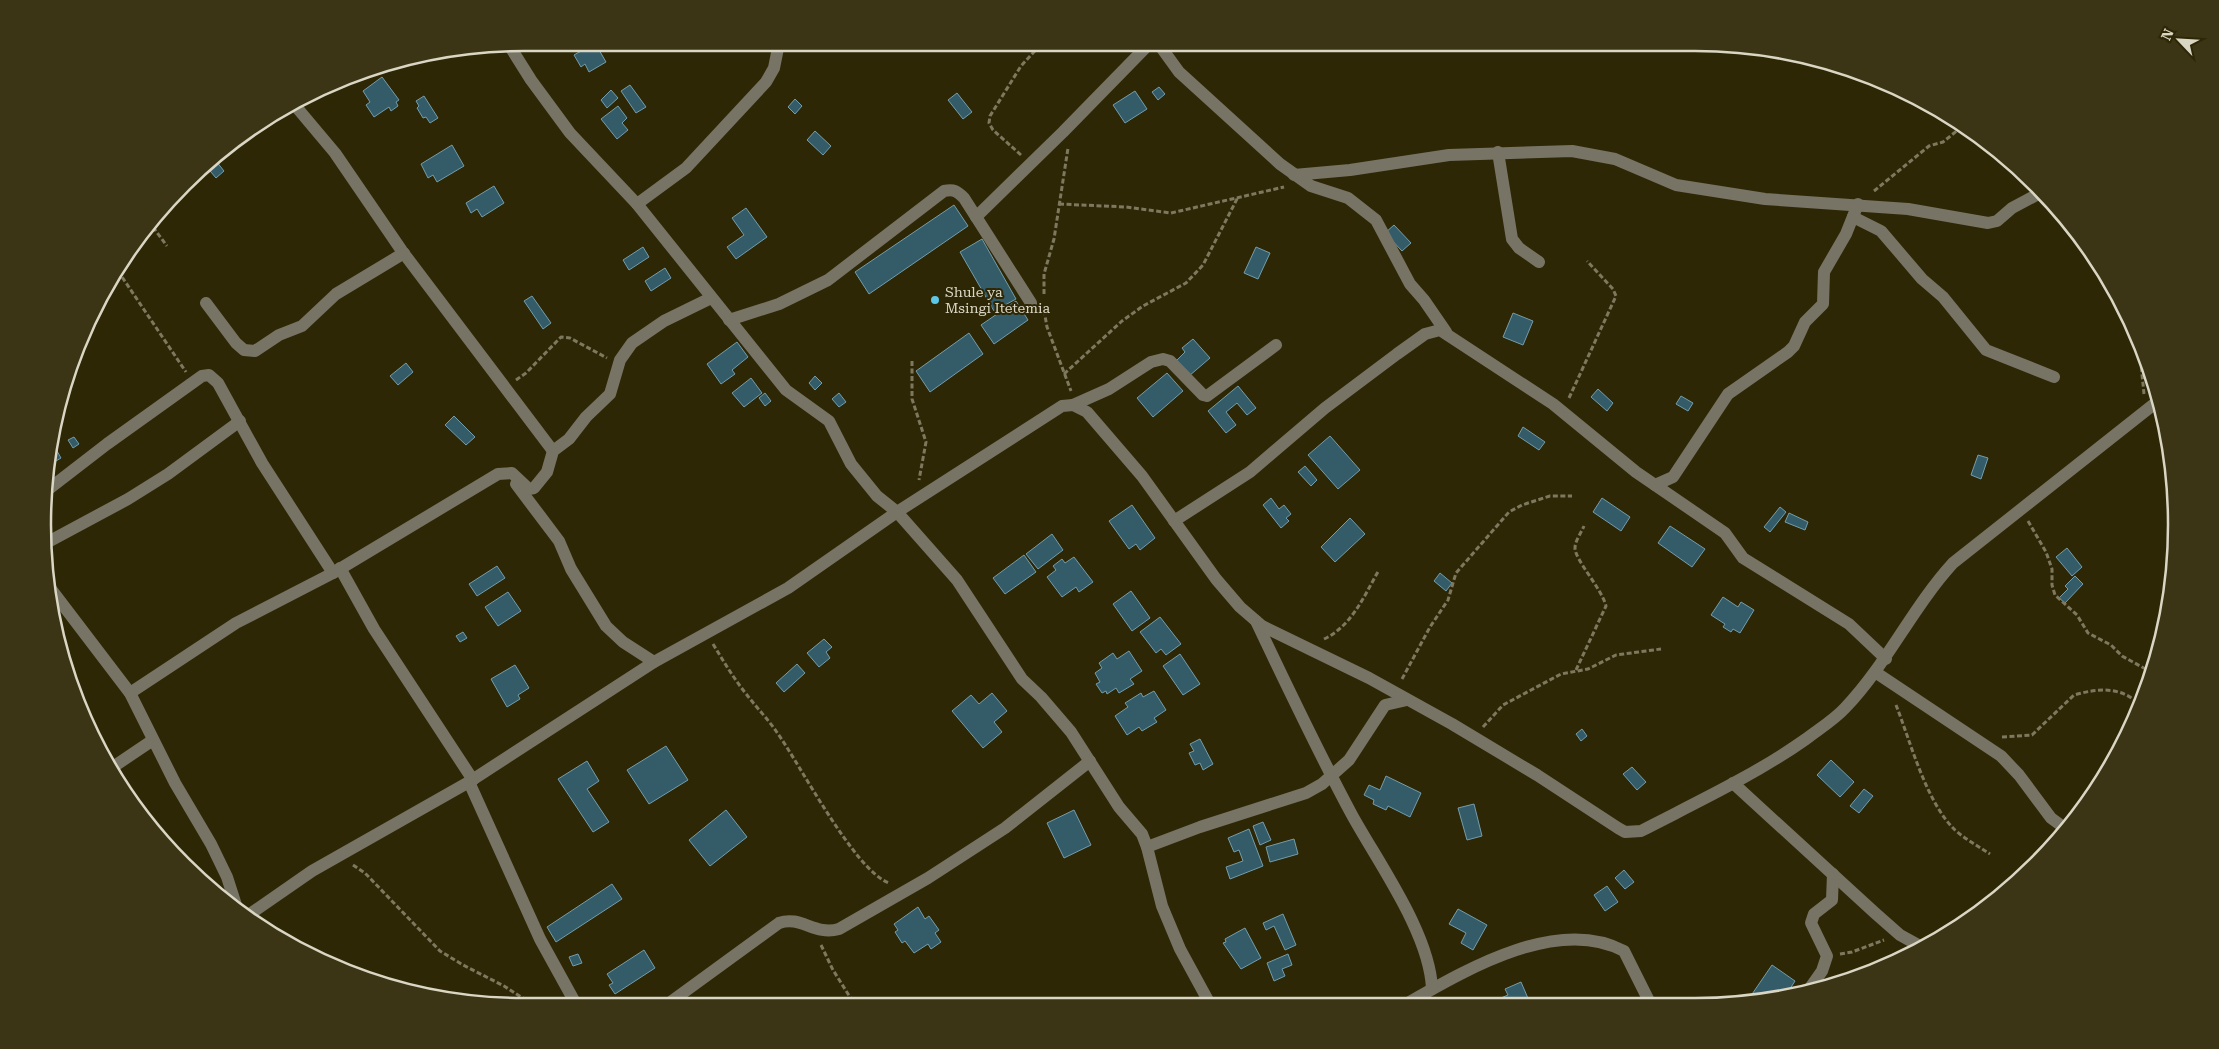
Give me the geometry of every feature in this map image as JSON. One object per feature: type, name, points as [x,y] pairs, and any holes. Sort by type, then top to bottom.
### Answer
[{"type":"street","points":[[513,51],[531,80],[570,133],[637,204],[786,390],[829,421],[851,464],[877,496],[897,512],[957,580],[1022,679],[1072,732],[1119,807],[1142,834],[1148,848],[1159,897],[1180,949],[1207,998]]},
{"type":"street","points":[[637,204],[686,168],[766,82],[774,68],[777,51]]},
{"type":"street","points":[[976,216],[1141,51]]},
{"type":"street","points":[[1164,51],[1179,72],[1259,147],[1299,178],[1348,198],[1376,220],[1410,284],[1424,300],[1446,332]]},
{"type":"street","points":[[298,109],[334,153],[404,253],[553,450]]},
{"type":"street","points":[[1299,178],[1449,155],[1572,151],[1615,159],[1676,185],[1765,198],[1908,209],[1988,223],[1997,221],[2012,208],[2035,196]]},
{"type":"street","points":[[1498,152],[1508,226],[1512,239],[1519,248],[1539,262]]},
{"type":"street","points":[[729,320],[779,304],[828,280],[944,191],[956,190],[964,198],[1038,304]]},
{"type":"street","points":[[1655,485],[1673,476],[1728,394],[1782,357],[1794,346],[1805,322],[1823,304],[1822,279],[1824,272],[1846,234],[1858,204]]},
{"type":"street","points":[[1853,217],[1881,232],[1922,280],[1943,297],[1986,350],[2054,377]]},
{"type":"street","points":[[206,302],[236,343],[244,350],[254,351],[279,335],[302,326],[336,294],[404,253]]},
{"type":"street","points":[[130,693],[258,610],[336,571],[498,474],[507,472],[516,476],[529,489],[534,488],[547,472],[553,450],[569,439],[586,417],[610,394],[620,360],[632,342],[664,321],[711,298]]},
{"type":"street","points":[[1174,521],[1250,472],[1325,408],[1425,334],[1440,330],[1446,332],[1562,412],[1636,472],[1725,533],[1748,562],[1848,624],[1886,659]]},
{"type":"street","points":[[253,912],[312,871],[471,781],[654,662],[788,588],[910,503],[1062,406],[1075,404],[1109,389],[1151,362],[1163,359],[1170,362],[1201,394],[1208,396],[1276,345]]},
{"type":"street","points":[[53,486],[107,444],[202,376],[213,378],[240,421],[262,463],[336,571],[471,781],[540,939],[573,998]]},
{"type":"street","points":[[1075,404],[1087,412],[1142,476],[1216,579],[1240,607],[1262,626],[1394,692],[1474,736],[1625,832],[1641,831],[1771,764],[1832,720],[1844,710],[1886,659],[1928,592],[1954,563],[2153,405]]},
{"type":"street","points":[[52,540],[152,484],[240,421]]},
{"type":"street","points":[[507,472],[559,541],[571,569],[606,626],[623,642],[654,662]]},
{"type":"street","points":[[57,597],[130,693],[175,784],[211,844],[227,876],[234,898]]},
{"type":"street","points":[[1254,619],[1333,776],[1397,893],[1428,958],[1432,989]]},
{"type":"street","points":[[1875,672],[2001,756],[2019,775],[2051,818],[2060,825]]},
{"type":"street","points":[[1148,848],[1200,827],[1306,793],[1333,776],[1349,760],[1385,704],[1406,700]]},
{"type":"street","points":[[117,764],[153,740]]},
{"type":"street","points":[[676,998],[779,923],[791,920],[814,929],[829,932],[838,929],[908,889],[1005,828],[1090,761]]},
{"type":"street","points":[[1733,783],[1900,935],[1915,943]]},
{"type":"street","points":[[1814,983],[1822,971],[1827,956],[1811,923],[1814,914],[1832,900],[1833,874]]},
{"type":"street","points":[[1416,998],[1489,960],[1527,947],[1558,940],[1606,943],[1624,951],[1648,998]]},
{"type":"street","points":[[1199,998],[1200,986]]},
{"type":"path","points":[[1030,164],[993,130],[989,123],[999,98],[1021,66],[1034,51]]},
{"type":"path","points":[[1858,204],[1929,146],[1944,142],[1957,131]]},
{"type":"path","points":[[1044,296],[1044,274],[1054,239],[1069,146]]},
{"type":"path","points":[[1059,204],[1126,207],[1171,213],[1238,197],[1270,192],[1299,178]]},
{"type":"path","points":[[1064,374],[1122,321],[1143,306],[1186,283],[1203,265],[1238,197]]},
{"type":"path","points":[[155,229],[168,246]]},
{"type":"path","points":[[1562,412],[1616,296],[1613,289],[1587,261]]},
{"type":"path","points":[[122,277],[194,383]]},
{"type":"path","points":[[1038,304],[1075,404]]},
{"type":"path","points":[[500,380],[520,378],[561,338],[570,338],[608,358],[620,360]]},
{"type":"path","points":[[910,503],[922,473],[926,442],[912,399],[912,362]]},
{"type":"path","points":[[2141,367],[2144,412]]},
{"type":"path","points":[[1394,692],[1430,627],[1448,600],[1456,573],[1509,512],[1522,505],[1550,496],[1572,496]]},
{"type":"path","points":[[2022,509],[2046,552],[2052,569],[2052,585],[2055,595],[2077,615],[2088,633],[2112,645],[2122,656],[2145,669]]},
{"type":"path","points":[[1576,670],[1606,606],[1600,589],[1576,553],[1576,544],[1584,526]]},
{"type":"path","points":[[1305,648],[1335,634],[1348,622],[1379,570]]},
{"type":"path","points":[[707,633],[730,674],[775,729],[794,757],[827,815],[877,875],[886,882],[908,889]]},
{"type":"path","points":[[1474,736],[1503,705],[1546,681],[1576,670],[1588,670],[1616,654],[1661,649]]},
{"type":"path","points":[[1887,681],[1917,762],[1941,813],[1955,830],[1990,854]]},
{"type":"path","points":[[1974,737],[2023,738],[2032,736],[2074,695],[2081,693],[2116,690],[2125,692],[2134,700]]},
{"type":"path","points":[[333,859],[354,865],[365,873],[440,951],[523,998]]},
{"type":"path","points":[[814,929],[833,970],[851,998]]},
{"type":"path","points":[[1827,956],[1852,952],[1900,935]]},
{"type":"building","points":[[581,51],[600,51],[606,62],[589,72],[585,64],[581,67],[574,55]]},
{"type":"building","points":[[382,77],[399,100],[396,102],[398,106],[391,111],[389,107],[374,117],[366,105],[370,102],[363,91]]},
{"type":"building","points":[[630,85],[646,107],[636,113],[621,91]]},
{"type":"building","points":[[1159,87],[1165,94],[1158,100],[1152,92]]},
{"type":"building","points":[[611,90],[618,98],[607,108],[601,100]]},
{"type":"building","points":[[1135,91],[1147,109],[1125,123],[1113,105]]},
{"type":"building","points":[[957,93],[972,112],[963,119],[948,100]]},
{"type":"building","points":[[424,96],[438,118],[430,123],[426,117],[423,118],[417,108],[419,106],[416,101]]},
{"type":"building","points":[[795,99],[802,106],[795,114],[788,107]]},
{"type":"building","points":[[618,106],[627,118],[622,123],[628,130],[617,139],[601,119]]},
{"type":"building","points":[[815,131],[831,146],[823,155],[807,140]]},
{"type":"building","points":[[452,145],[464,166],[437,182],[433,175],[428,178],[421,164]]},
{"type":"building","points":[[218,164],[224,171],[216,178],[210,171]]},
{"type":"building","points":[[494,186],[504,203],[482,217],[477,209],[471,213],[466,203]]},
{"type":"building","points":[[954,205],[968,226],[869,294],[855,272]]},
{"type":"building","points":[[746,208],[767,237],[736,259],[727,247],[744,235],[732,218]]},
{"type":"building","points":[[1394,225],[1411,243],[1402,251],[1385,233]]},
{"type":"building","points":[[982,239],[1016,299],[994,311],[960,252]]},
{"type":"building","points":[[643,247],[649,257],[629,270],[623,260]]},
{"type":"building","points":[[1256,247],[1270,253],[1258,279],[1244,273]]},
{"type":"building","points":[[665,268],[671,278],[651,291],[645,281]]},
{"type":"building","points":[[532,296],[551,323],[543,329],[524,301]]},
{"type":"building","points":[[1016,301],[1028,320],[994,344],[981,325]]},
{"type":"building","points":[[1513,313],[1533,321],[1523,345],[1503,337]]},
{"type":"building","points":[[969,333],[983,354],[930,392],[916,371]]},
{"type":"building","points":[[1193,339],[1210,358],[1189,376],[1176,361],[1185,352],[1182,348]]},
{"type":"building","points":[[737,342],[748,357],[732,370],[735,374],[721,384],[707,364]]},
{"type":"building","points":[[406,363],[413,372],[398,385],[390,376]]},
{"type":"building","points":[[1167,373],[1183,391],[1153,417],[1137,398]]},
{"type":"building","points":[[815,376],[822,383],[815,390],[809,383]]},
{"type":"building","points":[[751,378],[762,393],[744,407],[732,393]]},
{"type":"building","points":[[1238,386],[1256,408],[1247,415],[1237,403],[1226,412],[1236,425],[1226,433],[1208,411]]},
{"type":"building","points":[[1598,389],[1613,403],[1607,411],[1591,397]]},
{"type":"building","points":[[765,393],[771,401],[765,406],[759,398]]},
{"type":"building","points":[[839,393],[846,402],[839,407],[832,399]]},
{"type":"building","points":[[1681,396],[1693,403],[1688,411],[1676,404]]},
{"type":"building","points":[[454,416],[475,437],[466,445],[445,425]]},
{"type":"building","points":[[1523,427],[1545,442],[1539,450],[1518,436]]},
{"type":"building","points":[[1330,436],[1360,470],[1338,489],[1308,455]]},
{"type":"building","points":[[74,437],[79,444],[73,448],[68,440]]},
{"type":"building","points":[[57,451],[61,458],[56,461],[55,460]]},
{"type":"building","points":[[1978,455],[1988,458],[1981,479],[1971,475]]},
{"type":"building","points":[[1305,466],[1317,480],[1311,486],[1298,472]]},
{"type":"building","points":[[1271,498],[1279,509],[1284,505],[1291,514],[1286,518],[1289,521],[1281,528],[1263,505]]},
{"type":"building","points":[[1602,498],[1630,517],[1621,531],[1593,512]]},
{"type":"building","points":[[1132,505],[1155,538],[1140,550],[1136,544],[1129,549],[1109,521]]},
{"type":"building","points":[[1780,507],[1786,512],[1770,532],[1764,527]]},
{"type":"building","points":[[1789,513],[1808,522],[1805,530],[1785,522]]},
{"type":"building","points":[[1350,518],[1365,534],[1335,562],[1321,547]]},
{"type":"building","points":[[1670,526],[1705,549],[1692,567],[1658,543]]},
{"type":"building","points":[[1052,534],[1063,550],[1038,569],[1026,554]]},
{"type":"building","points":[[2067,548],[2082,567],[2072,576],[2056,557]]},
{"type":"building","points":[[1024,555],[1036,572],[1005,594],[993,578]]},
{"type":"building","points":[[1074,557],[1093,582],[1079,592],[1076,587],[1062,597],[1047,577],[1056,570],[1053,566],[1062,559],[1065,563]]},
{"type":"building","points":[[497,566],[505,578],[477,596],[469,584]]},
{"type":"building","points":[[1440,573],[1452,583],[1446,591],[1434,581]]},
{"type":"building","points":[[2075,576],[2083,584],[2065,603],[2059,598],[2068,589],[2065,586]]},
{"type":"building","points":[[1131,591],[1150,618],[1132,631],[1113,604]]},
{"type":"building","points":[[508,592],[521,611],[498,626],[485,607]]},
{"type":"building","points":[[1723,597],[1738,607],[1741,602],[1754,610],[1740,633],[1733,629],[1731,632],[1723,627],[1725,624],[1711,615]]},
{"type":"building","points":[[1160,617],[1181,644],[1166,655],[1161,649],[1156,653],[1140,632]]},
{"type":"building","points":[[463,632],[467,638],[460,642],[456,636]]},
{"type":"building","points":[[824,639],[832,647],[826,652],[830,658],[819,667],[807,653]]},
{"type":"building","points":[[1129,651],[1142,671],[1130,679],[1134,684],[1119,693],[1116,688],[1107,694],[1106,691],[1102,693],[1096,684],[1100,682],[1095,673],[1102,668],[1099,663],[1113,653],[1117,659]]},
{"type":"building","points":[[1180,654],[1200,684],[1183,695],[1163,666]]},
{"type":"building","points":[[797,664],[805,673],[784,692],[776,683]]},
{"type":"building","points":[[515,665],[529,688],[518,695],[520,699],[507,707],[491,679]]},
{"type":"building","points":[[1154,691],[1166,710],[1154,718],[1157,722],[1142,731],[1139,727],[1127,735],[1115,716],[1128,707],[1125,703],[1141,693],[1143,697]]},
{"type":"building","points":[[992,693],[1007,711],[994,722],[1002,732],[983,748],[952,711],[971,695],[979,704]]},
{"type":"building","points":[[1582,729],[1587,736],[1581,741],[1576,734]]},
{"type":"building","points":[[1200,739],[1213,764],[1203,770],[1200,763],[1195,765],[1189,753],[1194,751],[1190,744]]},
{"type":"building","points":[[666,746],[688,780],[649,804],[627,770]]},
{"type":"building","points":[[1831,760],[1854,782],[1840,797],[1817,775]]},
{"type":"building","points":[[587,761],[599,781],[587,789],[609,822],[593,832],[558,779]]},
{"type":"building","points":[[1632,767],[1646,782],[1637,790],[1623,774]]},
{"type":"building","points":[[1386,776],[1421,793],[1410,817],[1388,806],[1386,810],[1373,804],[1374,800],[1364,795],[1369,785],[1380,790]]},
{"type":"building","points":[[1864,789],[1873,796],[1859,813],[1850,806]]},
{"type":"building","points":[[1474,804],[1482,836],[1467,840],[1458,808]]},
{"type":"building","points":[[726,810],[747,837],[710,866],[689,840]]},
{"type":"building","points":[[1074,810],[1091,845],[1064,858],[1047,823]]},
{"type":"building","points":[[1263,822],[1271,840],[1260,845],[1253,826]]},
{"type":"building","points":[[1249,829],[1263,866],[1230,879],[1226,867],[1243,861],[1239,850],[1234,852],[1228,838]]},
{"type":"building","points":[[1294,839],[1298,854],[1270,862],[1266,847]]},
{"type":"building","points":[[1624,870],[1634,882],[1625,889],[1615,878]]},
{"type":"building","points":[[612,884],[622,899],[556,942],[547,927]]},
{"type":"building","points":[[1607,886],[1618,902],[1605,911],[1594,895]]},
{"type":"building","points":[[918,907],[925,919],[929,916],[939,930],[935,933],[941,942],[931,949],[928,944],[914,953],[905,941],[902,943],[895,932],[898,930],[894,924]]},
{"type":"building","points":[[1458,909],[1487,925],[1473,950],[1461,943],[1466,933],[1449,924]]},
{"type":"building","points":[[1283,914],[1296,945],[1285,950],[1274,926],[1266,930],[1263,923]]},
{"type":"building","points":[[1245,928],[1261,958],[1241,969],[1223,943],[1226,942],[1225,939]]},
{"type":"building","points":[[644,950],[655,968],[615,994],[609,985],[613,983],[607,974]]},
{"type":"building","points":[[578,954],[582,963],[573,966],[569,957]]},
{"type":"building","points":[[1288,954],[1292,965],[1282,969],[1285,976],[1274,981],[1267,963]]},
{"type":"building","points":[[1772,965],[1795,981],[1790,988],[1752,994]]},
{"type":"building","points":[[1521,982],[1528,998],[1501,998],[1508,995],[1505,989]]},
{"type":"place","name":"Shule ya Msingi Itetemia","points":[[935,300]]}]
